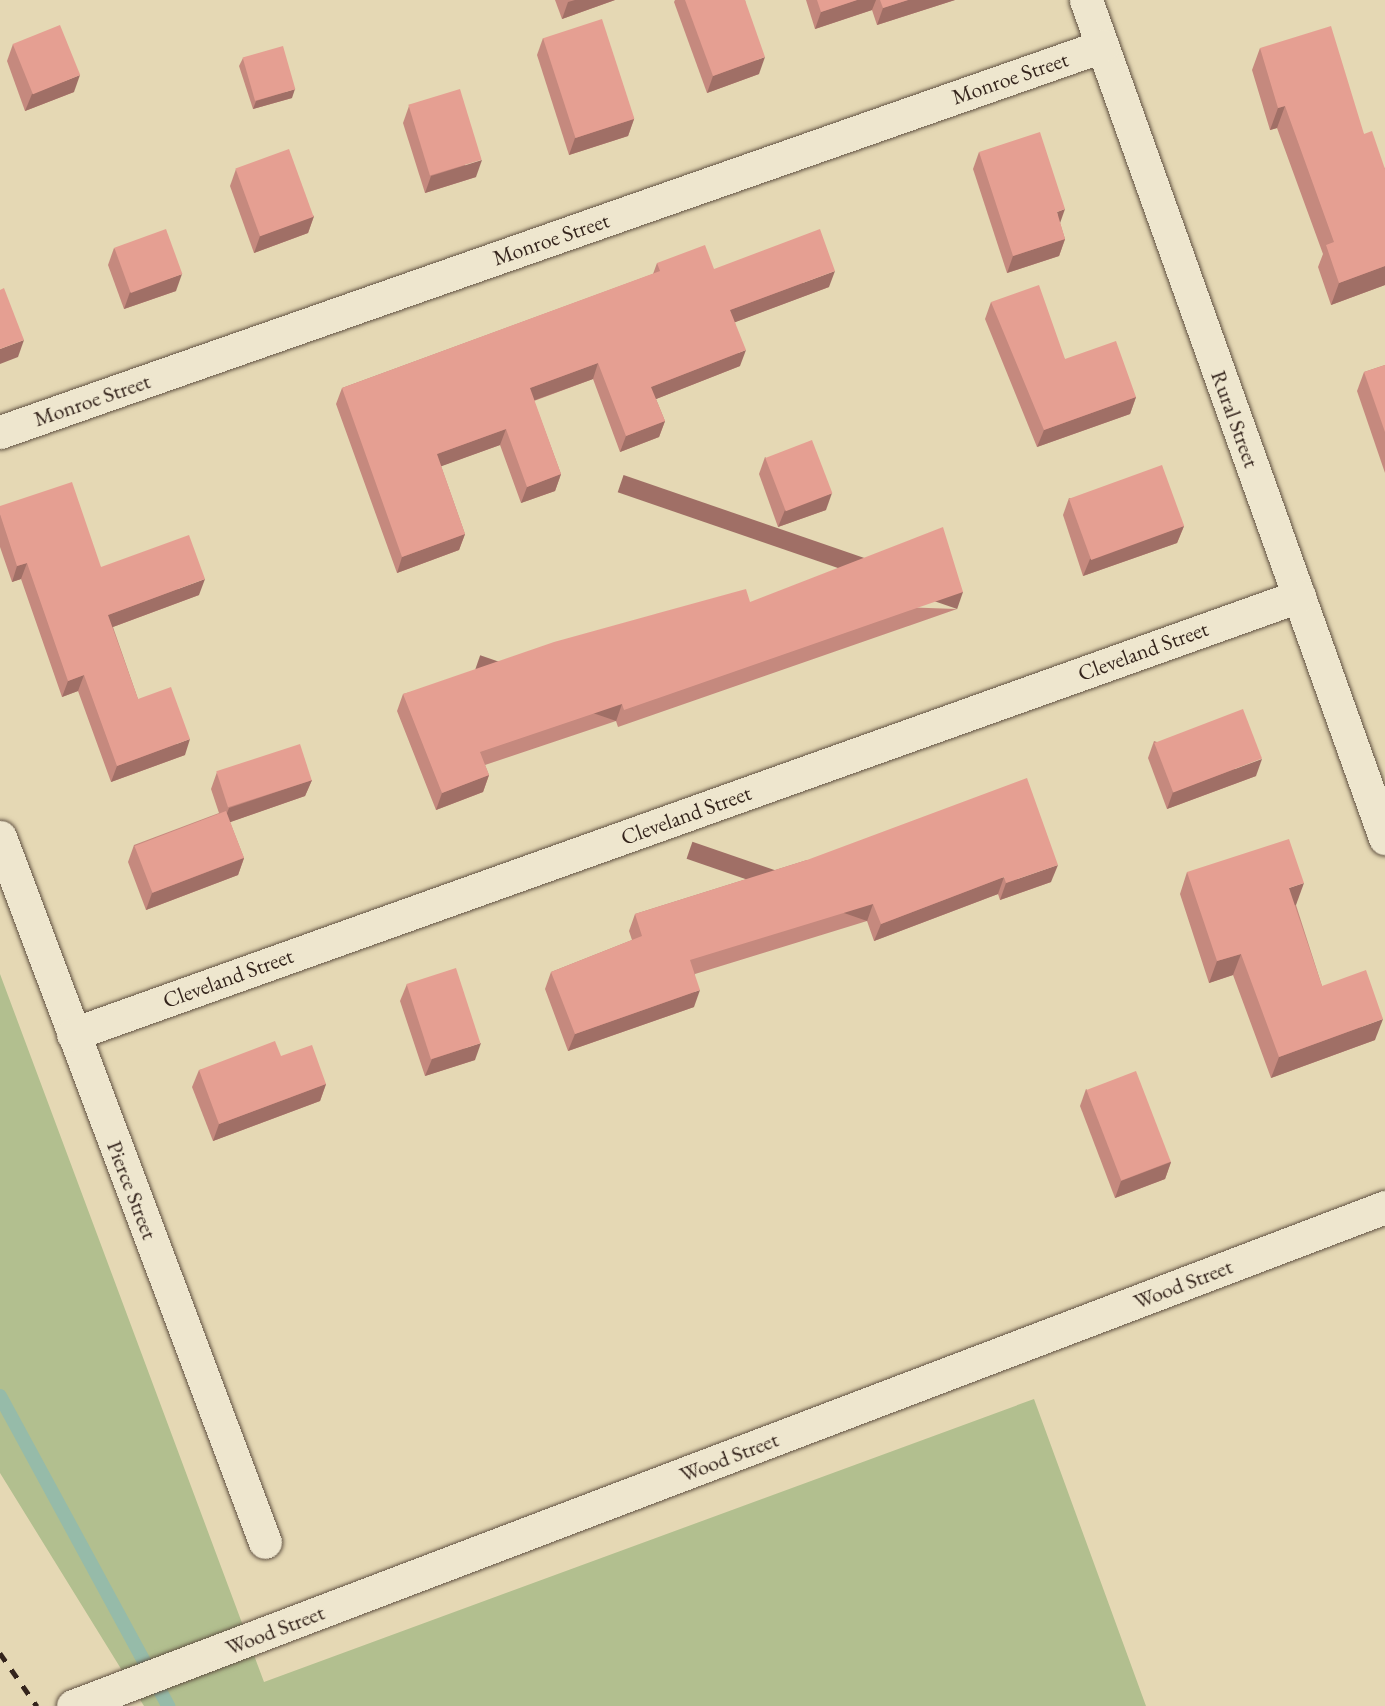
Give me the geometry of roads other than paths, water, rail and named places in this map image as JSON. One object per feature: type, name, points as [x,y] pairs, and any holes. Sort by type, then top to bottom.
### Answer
[{"type":"street","name":"Rural Street","points":[[1086,0],[1385,838]]},
{"type":"street","name":"Monroe Street","points":[[0,432],[1102,46]]},
{"type":"street","name":"Cleveland Street","points":[[73,1034],[1299,596]]},
{"type":"street","name":"Pierce Street","points":[[0,837],[265,1542]]},
{"type":"street","name":"Wood Street","points":[[73,1706],[1385,1207]]},
{"type":"waterway","points":[[0,1396],[168,1706]]},
{"type":"railway","points":[[0,1653],[37,1706]]}]
